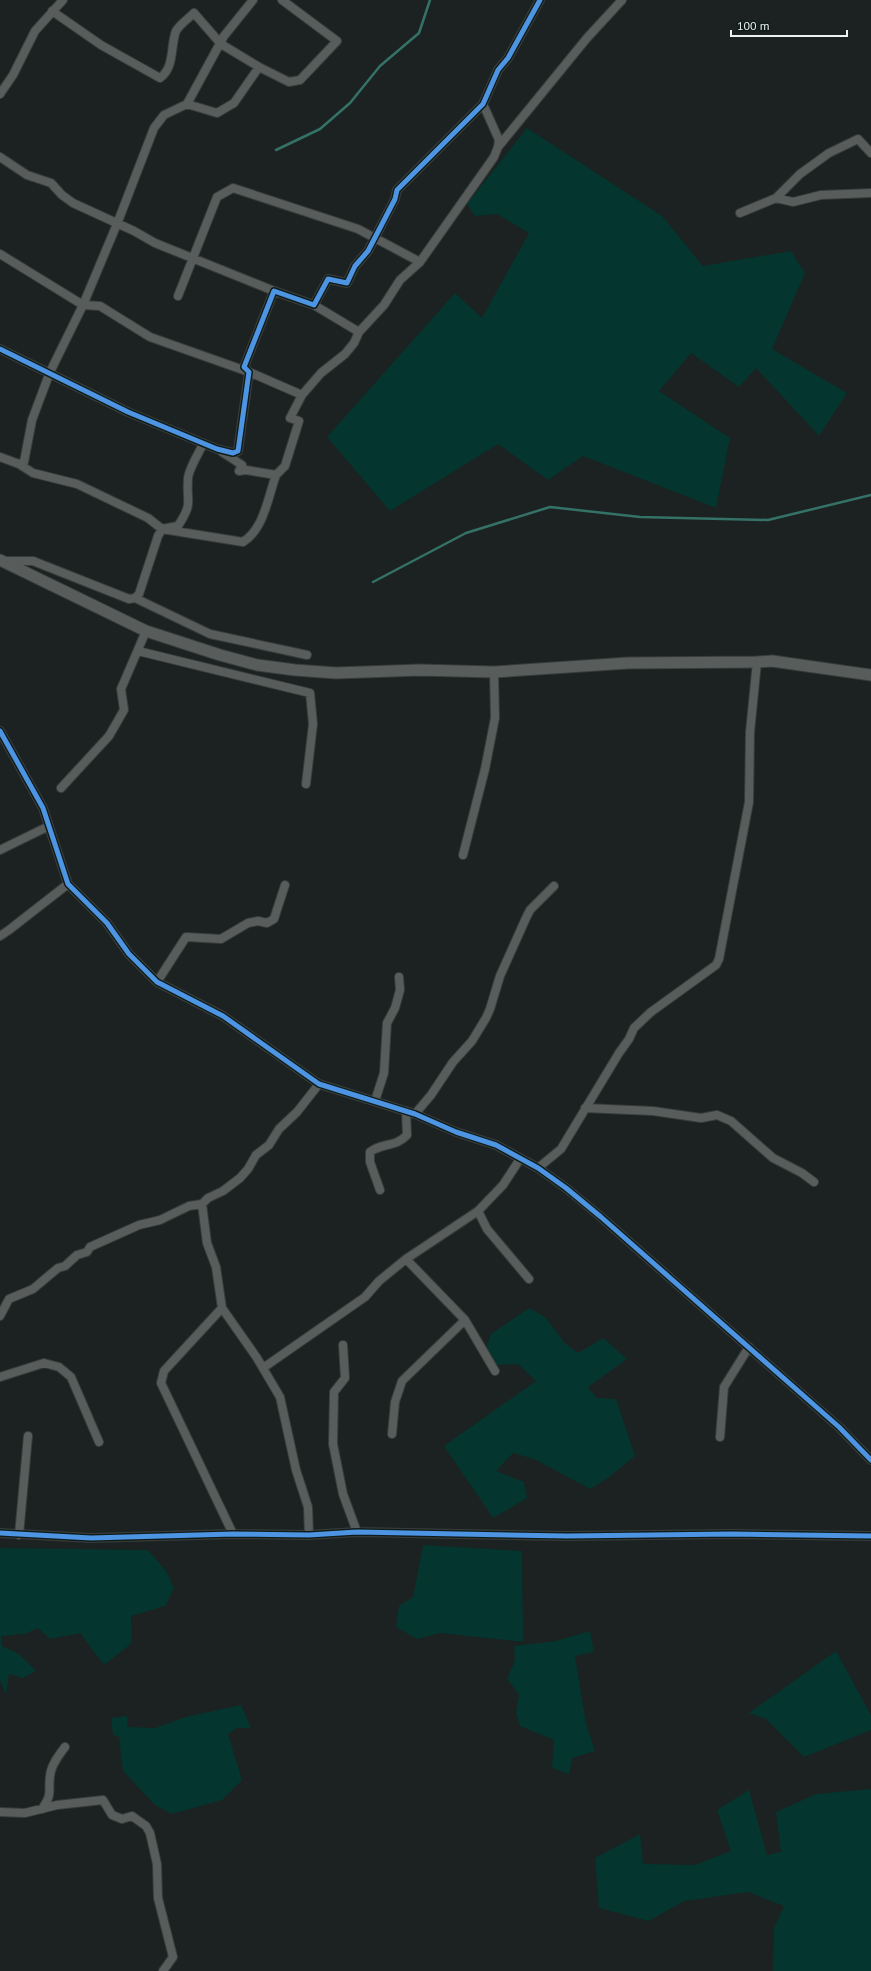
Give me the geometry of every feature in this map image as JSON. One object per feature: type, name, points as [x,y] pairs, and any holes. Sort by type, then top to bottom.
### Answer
[{"type":"main road","points":[[1,560],[146,631],[220,655],[257,664],[294,670],[336,673],[420,670],[494,672],[628,663],[780,661],[871,675]]},
{"type":"street","points":[[0,94],[13,75],[35,31],[63,0]]},
{"type":"street","points":[[19,464],[24,462],[32,420],[50,372],[83,305],[117,224],[154,128],[164,115],[187,104],[224,36],[253,0]]},
{"type":"street","points":[[52,11],[101,45],[160,78],[164,75],[169,65],[176,30],[194,13],[221,44],[259,67],[289,82],[300,80],[337,41],[282,0]]},
{"type":"street","points":[[314,305],[328,279],[346,283],[355,266],[368,251],[395,199],[396,190],[483,104],[498,70],[508,58],[540,0]]},
{"type":"street","points":[[0,457],[19,464],[33,472],[78,484],[148,518],[162,529],[243,542],[252,536],[261,521],[276,475],[285,466],[299,421],[290,418],[302,395],[321,373],[345,354],[359,332],[384,305],[400,280],[420,262],[458,210],[498,147],[587,38],[622,0]]},
{"type":"street","points":[[187,104],[218,113],[234,103],[259,67]]},
{"type":"street","points":[[483,104],[499,140],[498,147]]},
{"type":"street","points":[[740,213],[776,198],[800,174],[829,153],[858,139],[871,153]]},
{"type":"street","points":[[0,157],[27,175],[51,183],[62,195],[73,203],[134,231],[155,243],[274,291],[314,305],[359,332]]},
{"type":"street","points":[[178,296],[217,197],[233,188],[358,229],[420,262]]},
{"type":"street","points":[[776,198],[794,202],[820,195],[871,193]]},
{"type":"street","points":[[0,254],[83,305],[100,306],[150,337],[249,372],[302,395]]},
{"type":"street","points":[[249,372],[244,367],[274,291]]},
{"type":"street","points":[[0,349],[50,372],[128,412],[218,450],[242,465],[239,471],[246,470],[276,475]]},
{"type":"street","points":[[218,450],[233,452],[238,451],[249,372]]},
{"type":"street","points":[[135,598],[139,594],[158,536],[162,529],[178,526],[188,510],[190,502],[188,477],[203,444]]},
{"type":"street","points":[[1,560],[33,561],[129,599],[135,598],[210,634],[307,654]]},
{"type":"street","points":[[61,788],[109,736],[124,710],[121,689],[146,631]]},
{"type":"street","points":[[138,651],[310,693],[313,724],[306,784]]},
{"type":"street","points":[[538,1168],[561,1149],[629,1039],[634,1028],[651,1012],[716,965],[719,959],[749,802],[750,732],[757,662]]},
{"type":"street","points":[[463,855],[485,769],[495,718],[494,672]]},
{"type":"street","points":[[0,731],[3,742],[43,808],[68,884],[107,923],[129,954],[157,982],[223,1016],[319,1084],[415,1114],[456,1132],[496,1145],[538,1168],[566,1188],[601,1217],[839,1427],[871,1460]]},
{"type":"street","points":[[0,850],[49,826]]},
{"type":"street","points":[[0,936],[68,884]]},
{"type":"street","points":[[157,982],[186,937],[221,939],[248,923],[258,921],[267,923],[274,919],[286,885]]},
{"type":"street","points":[[415,1114],[431,1095],[453,1062],[472,1041],[490,1009],[500,976],[530,910],[554,886]]},
{"type":"street","points":[[375,1101],[384,1073],[386,1022],[395,1008],[400,990],[399,977]]},
{"type":"street","points":[[0,1316],[9,1299],[33,1289],[58,1268],[65,1266],[77,1255],[86,1252],[90,1247],[139,1226],[160,1220],[189,1206],[202,1204],[240,1178],[256,1155],[269,1145],[279,1129],[297,1112],[319,1084]]},
{"type":"street","points":[[585,1108],[653,1111],[701,1118],[717,1115],[731,1121],[773,1158],[802,1172],[814,1182]]},
{"type":"street","points":[[380,1190],[370,1162],[370,1152],[377,1146],[392,1145],[402,1141],[407,1135],[406,1111]]},
{"type":"street","points":[[263,1368],[366,1297],[380,1281],[406,1259],[478,1211],[503,1185],[520,1159]]},
{"type":"street","points":[[202,1204],[207,1243],[216,1267],[222,1308],[263,1368],[280,1397],[296,1470],[308,1506],[309,1535]]},
{"type":"street","points":[[478,1211],[487,1229],[529,1279]]},
{"type":"street","points":[[406,1259],[465,1320],[494,1371]]},
{"type":"street","points":[[222,1308],[164,1371],[161,1383],[233,1534]]},
{"type":"street","points":[[392,1434],[394,1402],[402,1381],[465,1320]]},
{"type":"street","points":[[344,1345],[345,1378],[334,1392],[333,1444],[343,1494],[357,1532]]},
{"type":"street","points":[[720,1437],[724,1388],[749,1347]]},
{"type":"street","points":[[0,1377],[44,1363],[59,1366],[71,1377],[99,1442]]},
{"type":"street","points":[[19,1535],[28,1436]]},
{"type":"street","points":[[0,1533],[91,1538],[233,1534],[309,1535],[357,1532],[567,1536],[732,1534],[871,1536]]},
{"type":"street","points":[[42,1809],[49,1798],[50,1774],[65,1747]]},
{"type":"street","points":[[0,1812],[25,1813],[57,1805],[103,1800],[112,1816],[122,1819],[132,1816],[146,1826],[157,1864],[158,1898],[173,1957],[163,1971]]},
{"type":"green space","points":[[527,128],[662,216],[703,266],[791,251],[805,273],[772,349],[847,393],[819,436],[756,368],[739,387],[691,353],[659,391],[730,438],[716,508],[583,456],[548,480],[498,444],[390,511],[327,437],[455,293],[482,318],[529,233],[497,214],[475,216],[467,204]]},
{"type":"green space","points":[[529,1308],[545,1317],[565,1343],[578,1353],[603,1338],[627,1359],[588,1387],[597,1398],[616,1399],[635,1456],[608,1478],[590,1489],[534,1459],[513,1453],[496,1471],[524,1482],[527,1498],[493,1518],[444,1446],[536,1381],[518,1364],[495,1365],[484,1353],[491,1334]]},
{"type":"green space","points":[[423,1545],[522,1551],[523,1642],[440,1633],[417,1639],[396,1627],[399,1606],[413,1597]]},
{"type":"green space","points":[[0,1548],[148,1550],[166,1571],[174,1588],[165,1606],[131,1616],[132,1643],[104,1665],[80,1633],[50,1639],[38,1628],[25,1634],[1,1636],[2,1646],[19,1654],[36,1671],[23,1678],[9,1674],[6,1695],[0,1680]]},
{"type":"green space","points":[[590,1631],[594,1652],[575,1656],[586,1723],[595,1751],[572,1758],[569,1774],[552,1768],[554,1740],[520,1726],[516,1712],[519,1695],[507,1679],[515,1660],[514,1646],[556,1641]]},
{"type":"green space","points":[[836,1651],[871,1715],[871,1730],[804,1757],[766,1719],[749,1713]]},
{"type":"green space","points":[[241,1705],[251,1728],[237,1728],[228,1734],[242,1780],[222,1800],[172,1814],[155,1805],[123,1771],[119,1737],[113,1735],[111,1718],[127,1716],[128,1727],[155,1728],[185,1717]]},
{"type":"green space","points":[[871,1789],[871,1971],[773,1971],[774,1928],[784,1906],[748,1892],[684,1901],[649,1921],[599,1908],[595,1858],[640,1834],[643,1864],[695,1865],[731,1851],[717,1810],[749,1790],[767,1855],[781,1852],[776,1812],[816,1794]]},
{"type":"waterway","points":[[276,150],[320,129],[350,103],[380,66],[419,33],[430,0]]},
{"type":"waterway","points":[[373,582],[466,533],[550,507],[640,517],[768,520],[871,495]]},
{"type":"cycle path","points":[[0,349],[128,412],[217,449],[233,453],[238,451],[249,372],[244,367],[274,291],[314,305],[328,279],[347,283],[355,266],[368,251],[395,199],[397,190],[483,104],[498,70],[508,58],[540,0]]},
{"type":"cycle path","points":[[0,731],[43,808],[68,884],[107,923],[129,954],[157,982],[223,1016],[319,1084],[415,1114],[456,1132],[496,1145],[538,1168],[566,1188],[601,1217],[839,1427],[871,1460]]},
{"type":"cycle path","points":[[0,1533],[91,1538],[233,1534],[309,1535],[357,1532],[567,1536],[732,1534],[871,1536]]}]
